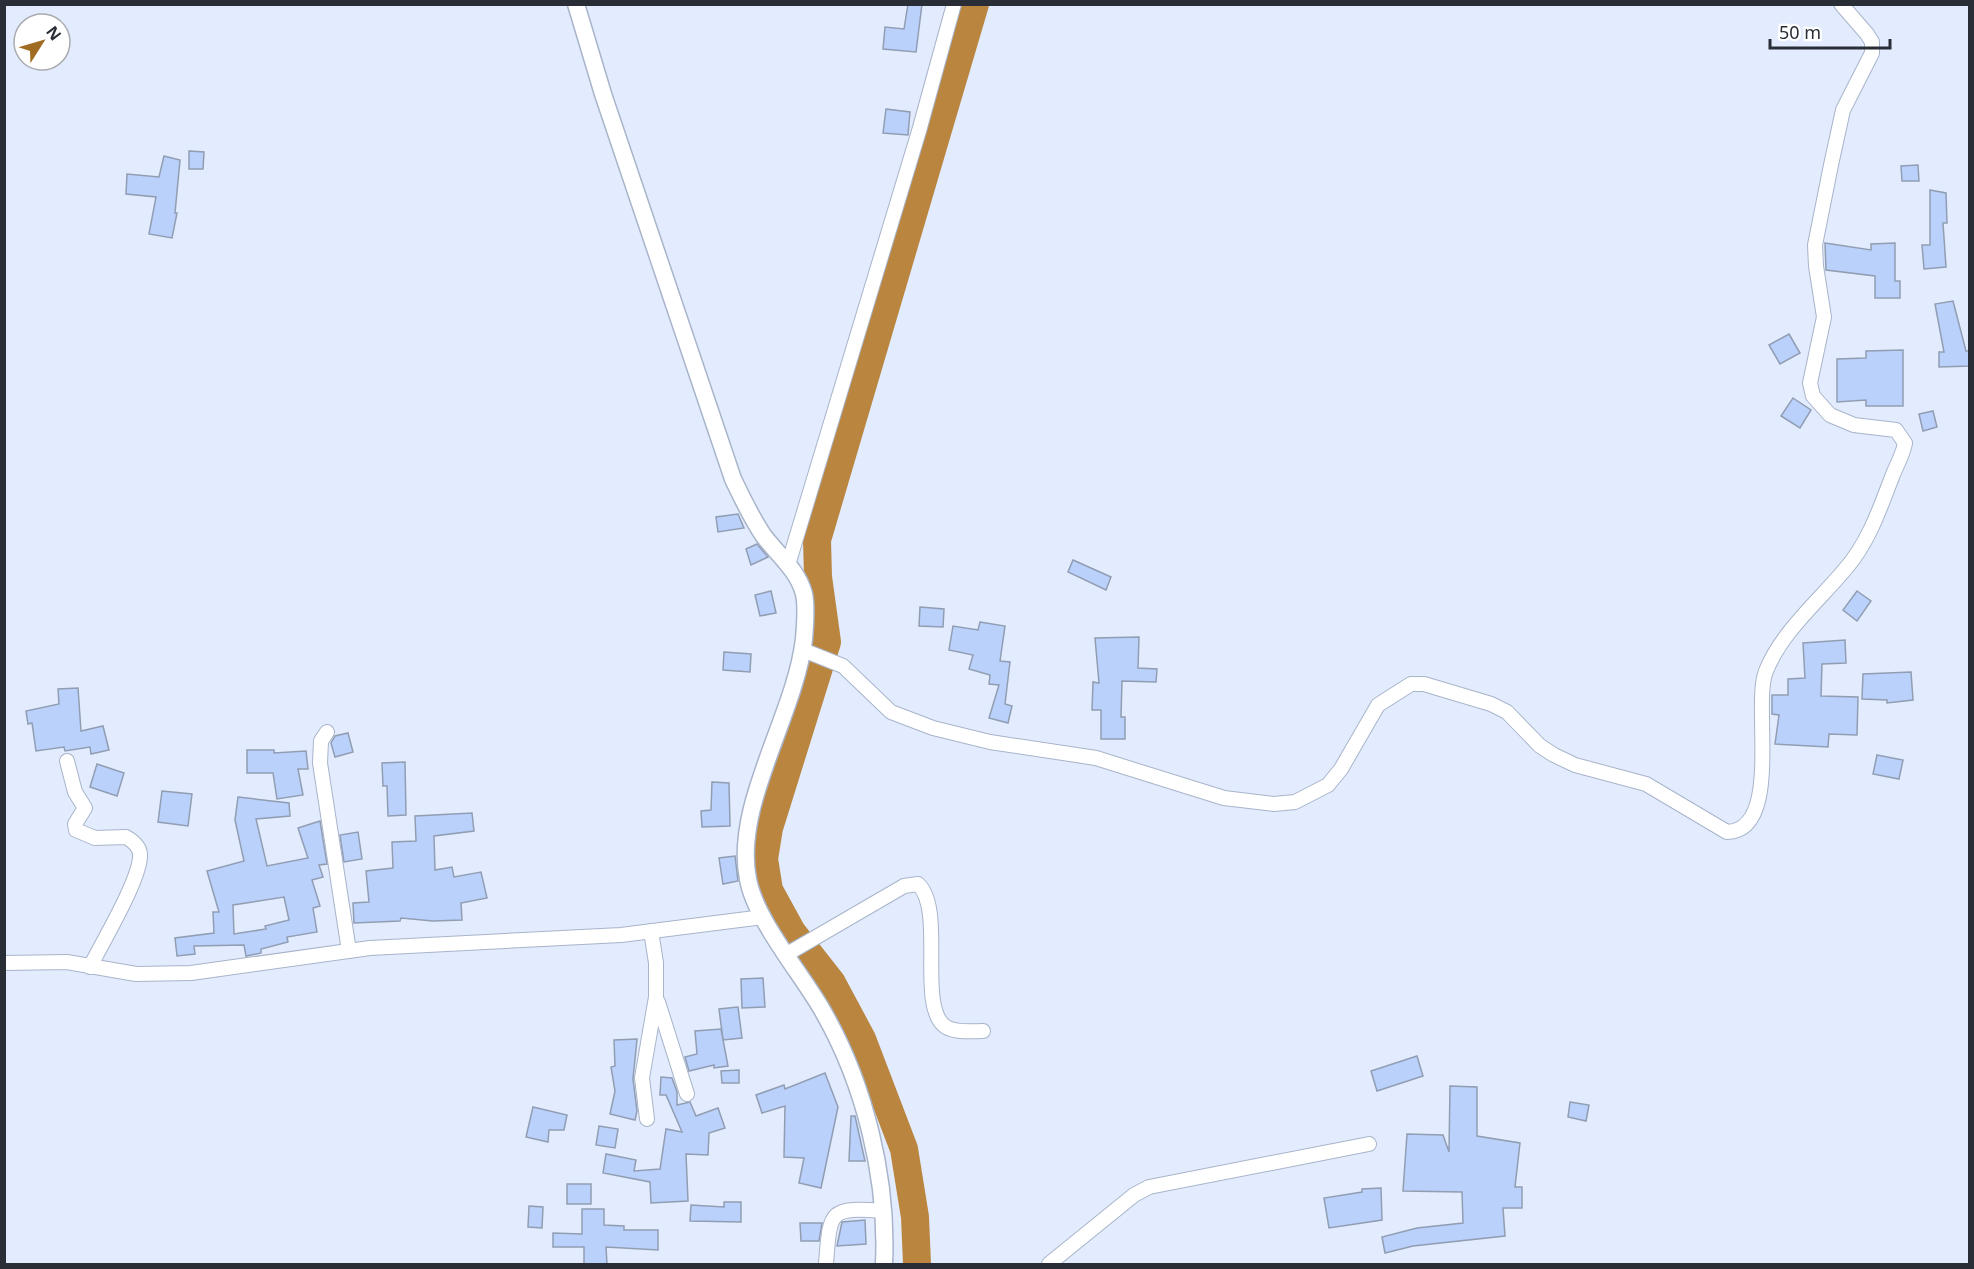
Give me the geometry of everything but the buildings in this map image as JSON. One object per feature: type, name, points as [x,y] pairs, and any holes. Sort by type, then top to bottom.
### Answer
[{"type":"street","points":[[576,4],[603,94],[730,469],[756,524],[788,565],[805,597],[807,651],[751,812],[746,835],[747,878],[751,892],[764,917],[790,952],[834,1032],[852,1079],[878,1160],[884,1211],[881,1262]]},
{"type":"street","points":[[788,565],[919,131],[954,4]]},
{"type":"street","points":[[807,651],[843,666],[891,712],[933,728],[990,742],[1096,758],[1224,798],[1274,804],[1295,802],[1328,785],[1341,769],[1378,705],[1411,684],[1424,684],[1491,704],[1507,712],[1540,746],[1575,765],[1646,784],[1727,832],[1742,829],[1750,822],[1756,809],[1764,749],[1762,699],[1765,673],[1796,625],[1848,566],[1862,545],[1880,512],[1905,443],[1896,430],[1854,425],[1830,415],[1813,396],[1810,383],[1824,317],[1815,245],[1843,110],[1872,53],[1872,42],[1868,34],[1841,4]]},
{"type":"street","points":[[327,732],[321,741],[320,763],[349,951]]},
{"type":"street","points":[[67,761],[75,792],[85,808],[75,828],[95,838],[126,837],[139,849],[140,856],[132,883],[90,967]]},
{"type":"street","points":[[790,952],[904,886],[918,884],[925,894],[929,916],[932,992],[939,1017],[943,1024],[953,1030],[983,1030]]},
{"type":"street","points":[[4,963],[67,962],[136,974],[191,974],[349,951],[453,942],[621,935],[764,917]]},
{"type":"street","points":[[647,1119],[642,1078],[656,997],[656,963],[651,931]]},
{"type":"street","points":[[656,997],[687,1094]]},
{"type":"street","points":[[1049,1264],[1134,1195],[1149,1187],[1369,1143]]},
{"type":"street","points":[[826,1264],[829,1231],[840,1212],[847,1208],[884,1211]]},
{"type":"waterway","points":[[917,1264],[915,1217],[904,1149],[862,1039],[832,983],[792,932],[769,890],[764,859],[769,828],[827,642],[818,577],[817,540],[975,4]]}]
